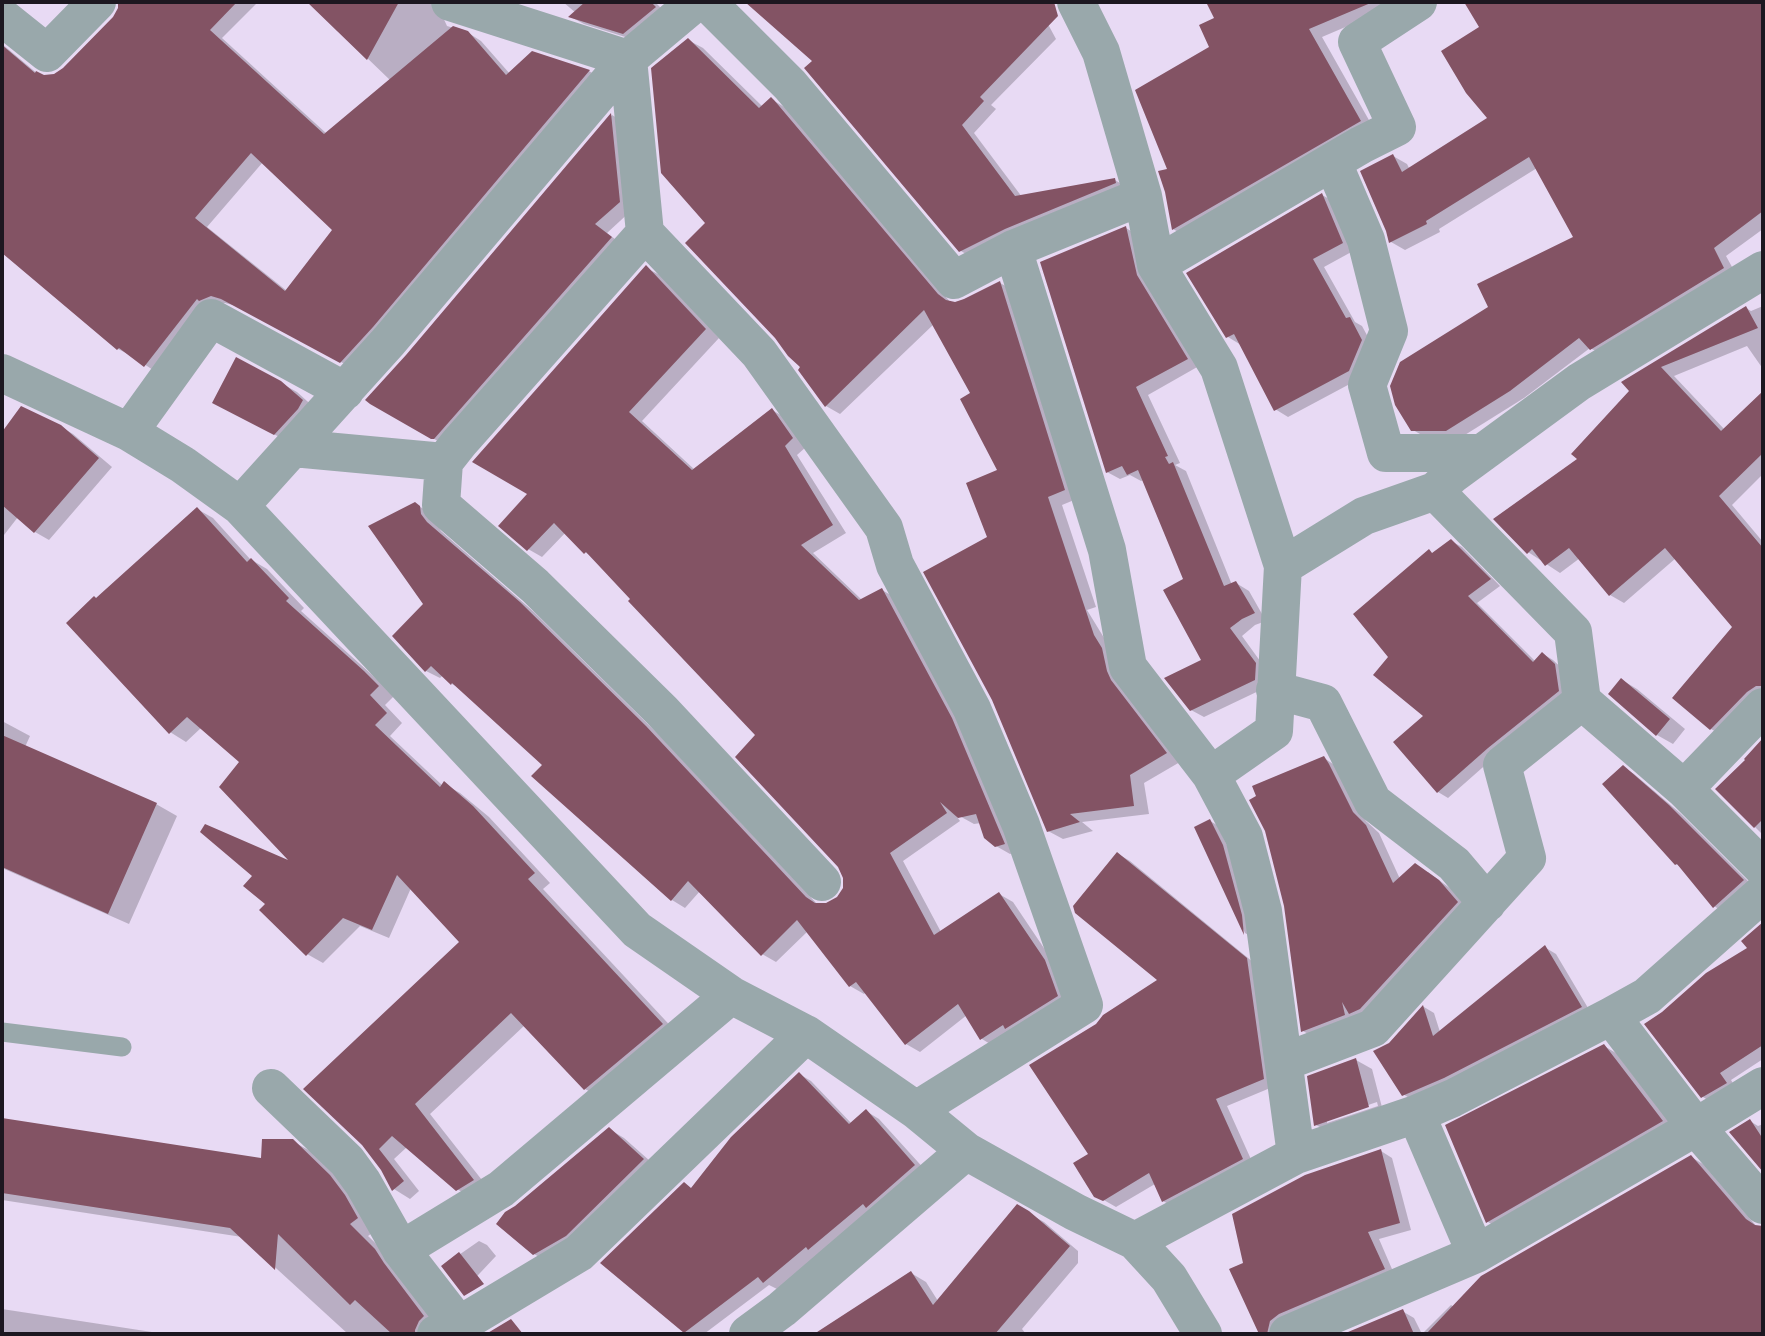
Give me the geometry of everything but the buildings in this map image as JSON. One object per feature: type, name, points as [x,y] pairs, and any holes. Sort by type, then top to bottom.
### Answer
[{"type":"street","points":[[2,17],[47,53],[97,2]]},
{"type":"street","points":[[450,2],[628,59]]},
{"type":"street","points":[[240,506],[389,341],[628,59],[696,2]]},
{"type":"street","points":[[707,2],[790,85],[954,280],[1013,249],[1143,196]]},
{"type":"street","points":[[1076,2],[1101,52],[1143,196],[1156,265],[1219,368],[1283,566],[1274,731],[1211,775]]},
{"type":"street","points":[[1156,265],[1361,145],[1397,127],[1357,43],[1418,2]]},
{"type":"street","points":[[628,59],[645,233],[759,353],[884,528],[895,565],[972,709],[1021,825],[1084,1005],[916,1110]]},
{"type":"street","points":[[1333,163],[1366,240],[1389,331],[1367,385],[1386,453],[1482,453]]},
{"type":"street","points":[[645,233],[444,462],[441,505],[535,586],[662,711],[822,882]]},
{"type":"street","points":[[1013,249],[1107,550],[1128,667],[1211,775],[1244,837],[1263,911],[1296,1154]]},
{"type":"street","points":[[1283,566],[1364,516],[1435,491],[1452,475],[1579,382],[1763,270]]},
{"type":"street","points":[[129,432],[211,318],[345,391]]},
{"type":"street","points":[[2,373],[129,432],[183,465],[240,506],[637,930],[731,995],[806,1034],[916,1110],[966,1151],[1075,1212],[1135,1241],[1169,1278],[1203,1334]]},
{"type":"street","points":[[293,448],[444,462]]},
{"type":"street","points":[[1435,491],[1573,632],[1582,701],[1684,789],[1763,868]]},
{"type":"street","points":[[1275,690],[1323,703],[1373,802],[1454,863],[1487,903]]},
{"type":"street","points":[[1284,1062],[1373,1028],[1527,858],[1502,765],[1582,701]]},
{"type":"street","points":[[1684,789],[1763,707]]},
{"type":"street","points":[[1135,1241],[1296,1154],[1416,1114],[1453,1098],[1611,1016],[1647,996],[1763,893]]},
{"type":"street","points":[[401,1250],[501,1189],[731,995]]},
{"type":"street","points":[[1611,1016],[1696,1127],[1763,1205]]},
{"type":"street","points":[[271,1088],[347,1161],[363,1183],[447,1330],[579,1253],[806,1034]]},
{"type":"street","points":[[1288,1334],[1476,1254],[1763,1086]]},
{"type":"street","points":[[1416,1114],[1476,1254]]},
{"type":"street","points":[[748,1334],[790,1322],[966,1151]]},
{"type":"lane","points":[[2,1032],[122,1047]]}]
